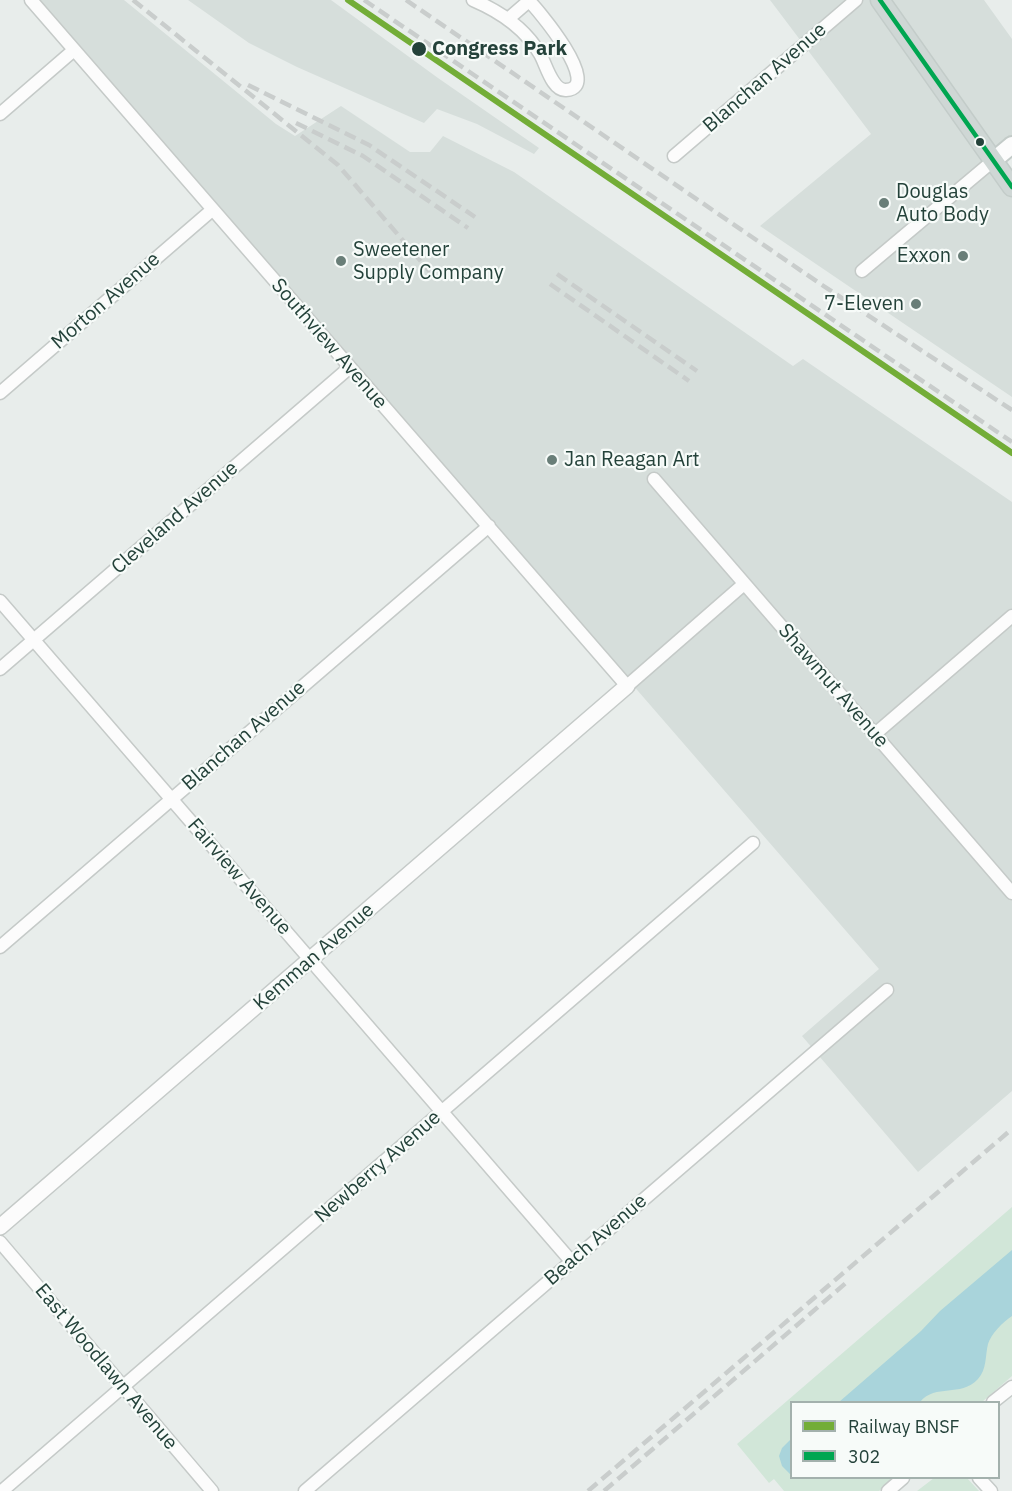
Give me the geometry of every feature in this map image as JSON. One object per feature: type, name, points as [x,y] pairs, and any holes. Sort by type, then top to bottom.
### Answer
[{"type":"main road","points":[[880,0],[1012,187]]},
{"type":"main road","points":[[994,160],[1012,145]]},
{"type":"street","name":"Southview Avenue","points":[[31,0],[627,686]]},
{"type":"street","points":[[473,0],[508,19],[530,37],[555,85],[561,89],[572,88],[577,84],[578,78],[567,49],[552,26],[529,0],[508,19]]},
{"type":"street","name":"Blanchan Avenue","points":[[674,156],[856,0]]},
{"type":"street","points":[[0,114],[74,50]]},
{"type":"street","points":[[862,271],[994,160]]},
{"type":"street","name":"Morton Avenue","points":[[0,393],[212,210]]},
{"type":"street","name":"Cleveland Avenue","points":[[0,669],[349,368]]},
{"type":"street","name":"Shawmut Avenue","points":[[654,479],[1012,893]]},
{"type":"street","name":"Blanchan Avenue","points":[[0,947],[489,526]]},
{"type":"street","points":[[627,686],[744,584]]},
{"type":"street","name":"Fairview Avenue","points":[[0,601],[571,1261]]},
{"type":"street","points":[[875,734],[1012,616]]},
{"type":"street","name":"Kemman Avenue","points":[[0,1227],[627,686]]},
{"type":"street","name":"Newberry Avenue","points":[[2,1491],[753,843]]},
{"type":"street","name":"Beach Avenue","points":[[305,1491],[887,990]]},
{"type":"street","name":"East Woodlawn Avenue","points":[[0,1242],[212,1491]]},
{"type":"street","points":[[994,1401],[1012,1387]]},
{"type":"street","points":[[888,1491],[902,1479]]},
{"type":"street","points":[[980,1479],[991,1491]]},
{"type":"shaded area","points":[[39,0],[124,0],[276,124],[295,136],[341,106],[410,152],[430,152],[443,136],[514,172],[793,366],[803,359],[1012,502],[1012,1091],[918,1172],[802,1036],[879,969]]},
{"type":"shaded area","points":[[188,0],[331,0],[539,148],[534,154],[477,124],[437,109],[424,123],[297,67],[249,43]]},
{"type":"shaded area","points":[[770,0],[984,0],[1012,39],[1012,145],[994,160],[1012,187],[1012,397],[760,226],[871,134]]},
{"type":"green space","points":[[1012,1207],[1012,1376],[983,1401],[790,1401],[790,1479],[893,1479],[879,1491],[784,1491],[774,1479],[769,1483],[737,1444]]},
{"type":"green space","points":[[933,1479],[968,1479],[979,1491],[917,1491]]},
{"type":"water","points":[[1012,1250],[1012,1316],[998,1328],[990,1340],[984,1367],[978,1379],[964,1388],[933,1393],[921,1401],[840,1401],[921,1331],[940,1311]]},
{"type":"water","points":[[790,1440],[790,1474],[782,1466],[779,1456],[782,1448]]},
{"type":"railway","points":[[133,0],[338,165],[437,280]]},
{"type":"railway","points":[[364,0],[1012,442]]},
{"type":"railway","points":[[406,0],[822,285],[1012,410]]},
{"type":"railway","points":[[248,85],[369,145],[475,217]]},
{"type":"railway","points":[[296,123],[363,156],[468,228]]},
{"type":"railway","points":[[557,274],[697,371]]},
{"type":"railway","points":[[550,284],[689,381]]},
{"type":"railway","points":[[588,1491],[1012,1129]]},
{"type":"railway","points":[[604,1491],[847,1282]]},
{"type":"rail line","name":"BNSF","points":[[348,0],[1012,453]]},
{"type":"transit line","name":"302","points":[[880,0],[1012,187]]},
{"type":"place","name":"Congress Park","points":[[419,49]]},
{"type":"place","name":"Douglas Auto Body","points":[[884,203]]},
{"type":"place","name":"Exxon","points":[[963,256]]},
{"type":"place","name":"Sweetener Supply Company","points":[[341,261]]},
{"type":"place","name":"7-Eleven","points":[[916,304]]},
{"type":"place","name":"Jan Reagan Art","points":[[552,460]]}]
